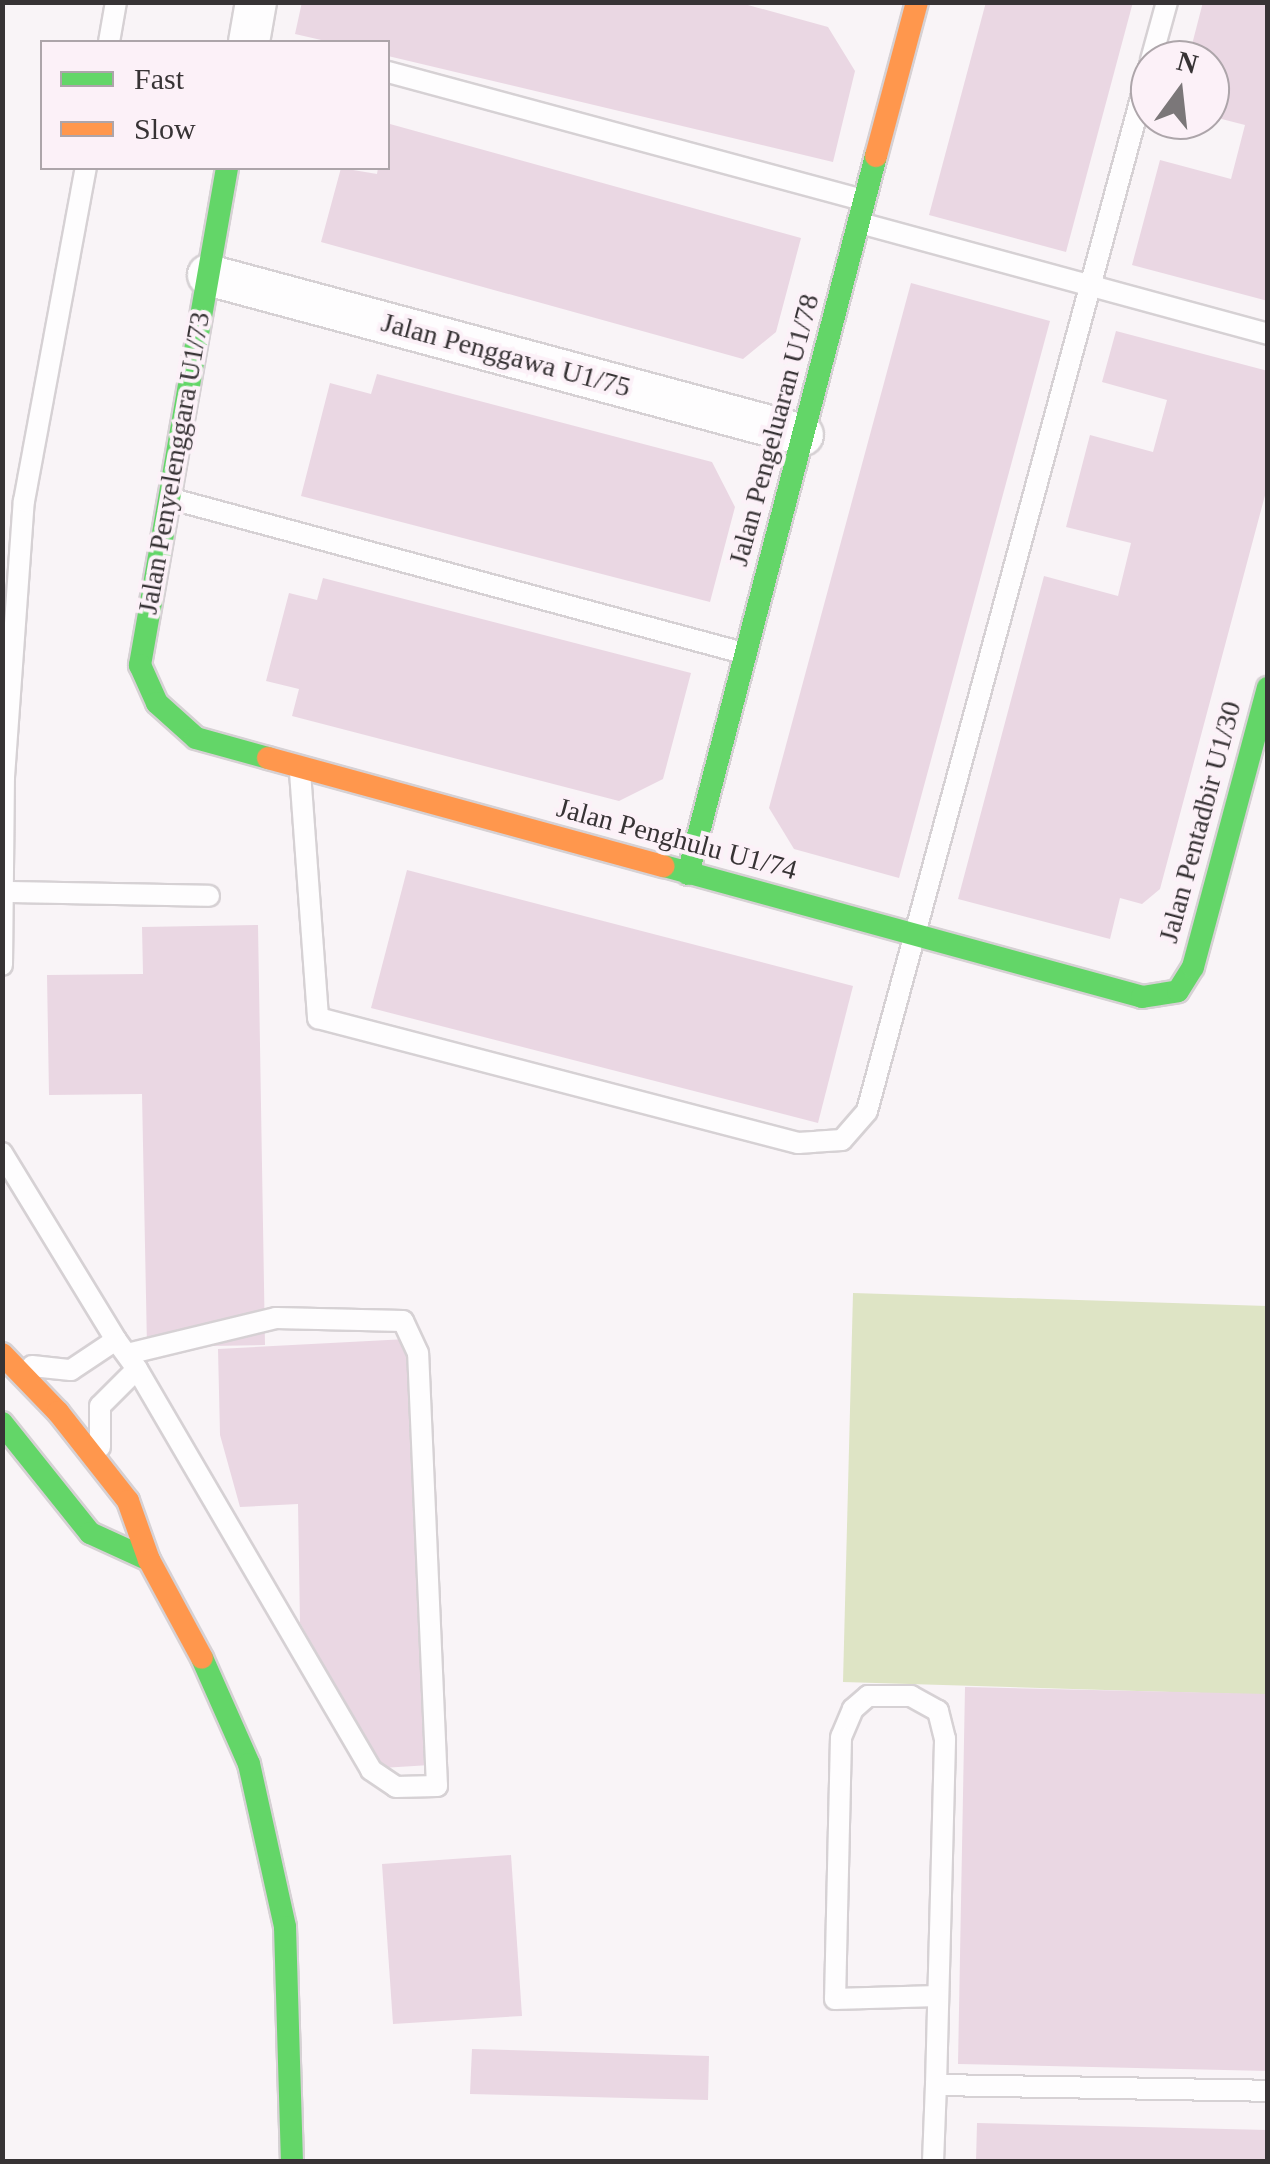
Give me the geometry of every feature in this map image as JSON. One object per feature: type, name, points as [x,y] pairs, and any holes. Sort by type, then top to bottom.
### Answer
[{"type":"street","name":"Jalan Pengeluaran U1/78","points":[[688,874],[917,2]]},
{"type":"street","name":"Jalan Penyelenggara U1/73","points":[[196,738],[157,703],[140,664],[166,497],[227,170]]},
{"type":"street","name":"Jalan Penggawa U1/75","points":[[208,274],[804,435]]},
{"type":"street","name":"Jalan Pentadbir U1/30","points":[[1142,997],[1178,991],[1193,967],[1268,688]]},
{"type":"street","name":"Jalan Penghulu U1/74","points":[[196,738],[1142,997]]},
{"type":"street","points":[[6,1357],[100,1461],[128,1501],[149,1560],[208,1670],[249,1764],[286,1927],[292,2162]]},
{"type":"street","points":[[2,1423],[90,1533],[149,1560]]},
{"type":"lane","points":[[109,40],[116,2]]},
{"type":"lane","points":[[1157,40],[1167,2]]},
{"type":"lane","points":[[390,73],[862,212],[1090,286],[1268,334]]},
{"type":"lane","points":[[300,767],[318,1018],[798,1143],[842,1140],[867,1111],[1130,139]]},
{"type":"lane","points":[[2,965],[6,892],[4,778],[24,500],[86,170]]},
{"type":"lane","points":[[166,497],[745,654]]},
{"type":"lane","points":[[6,892],[209,896]]},
{"type":"lane","points":[[2,1153],[127,1355],[371,1770],[396,1787],[437,1786],[418,1353],[403,1321],[276,1318],[127,1355],[71,1370],[6,1357]]},
{"type":"lane","points":[[100,1461],[100,1406],[127,1355]]},
{"type":"lane","points":[[933,2162],[946,1739],[938,1712],[911,1696],[868,1696],[854,1710],[841,1736],[835,1999],[937,1996]]},
{"type":"lane","points":[[936,2084],[1268,2091]]},
{"type":"green space","points":[[853,1293],[1267,1306],[1267,1695],[843,1682]]},
{"type":"building","points":[[302,2],[737,2],[828,27],[855,71],[833,162],[390,56],[390,40],[321,40],[295,34]]},
{"type":"building","points":[[986,2],[1133,2],[1066,252],[929,215]]},
{"type":"building","points":[[1203,2],[1268,2],[1268,301],[1132,265],[1160,160],[1231,179],[1245,125],[1230,121],[1230,40],[1193,40]]},
{"type":"building","points":[[390,124],[801,238],[776,332],[743,359],[321,242],[340,170],[377,174],[378,170],[390,170]]},
{"type":"building","points":[[911,283],[1050,321],[899,878],[794,849],[769,808]]},
{"type":"building","points":[[1116,331],[1268,371],[1268,484],[1160,889],[1142,904],[1120,898],[1110,939],[958,899],[1044,576],[1118,596],[1131,543],[1066,527],[1090,435],[1153,452],[1167,400],[1102,382]]},
{"type":"building","points":[[377,374],[712,462],[735,507],[710,602],[301,496],[330,383],[371,394]]},
{"type":"building","points":[[323,578],[691,673],[663,779],[619,801],[292,716],[299,689],[266,681],[289,593],[317,600]]},
{"type":"building","points":[[407,870],[853,986],[818,1123],[371,1008]]},
{"type":"building","points":[[258,925],[265,1345],[147,1347],[142,1094],[49,1095],[47,975],[143,974],[142,927]]},
{"type":"building","points":[[407,1339],[430,1765],[382,1768],[300,1623],[298,1504],[240,1507],[220,1435],[218,1349]]},
{"type":"building","points":[[965,1687],[1268,1694],[1268,2071],[958,2064]]},
{"type":"building","points":[[511,1855],[522,2016],[393,2024],[382,1864]]},
{"type":"building","points":[[472,2049],[709,2056],[708,2100],[470,2094]]},
{"type":"building","points":[[977,2123],[1268,2130],[1268,2162],[976,2162]]},
{"type":"traffic: fast","points":[[688,874],[876,156]]},
{"type":"traffic: fast","points":[[227,170],[140,665],[157,703],[196,738],[268,758]]},
{"type":"traffic: fast","points":[[664,866],[1142,997],[1178,991],[1193,967],[1268,688]]},
{"type":"traffic: fast","points":[[2,1423],[90,1533],[149,1560]]},
{"type":"traffic: fast","points":[[202,1658],[249,1764],[285,1927],[292,2162]]},
{"type":"traffic: slow","points":[[876,156],[917,2]]},
{"type":"traffic: slow","points":[[268,758],[664,866]]},
{"type":"traffic: slow","points":[[2,1354],[58,1412],[128,1501],[149,1560],[202,1658]]}]
